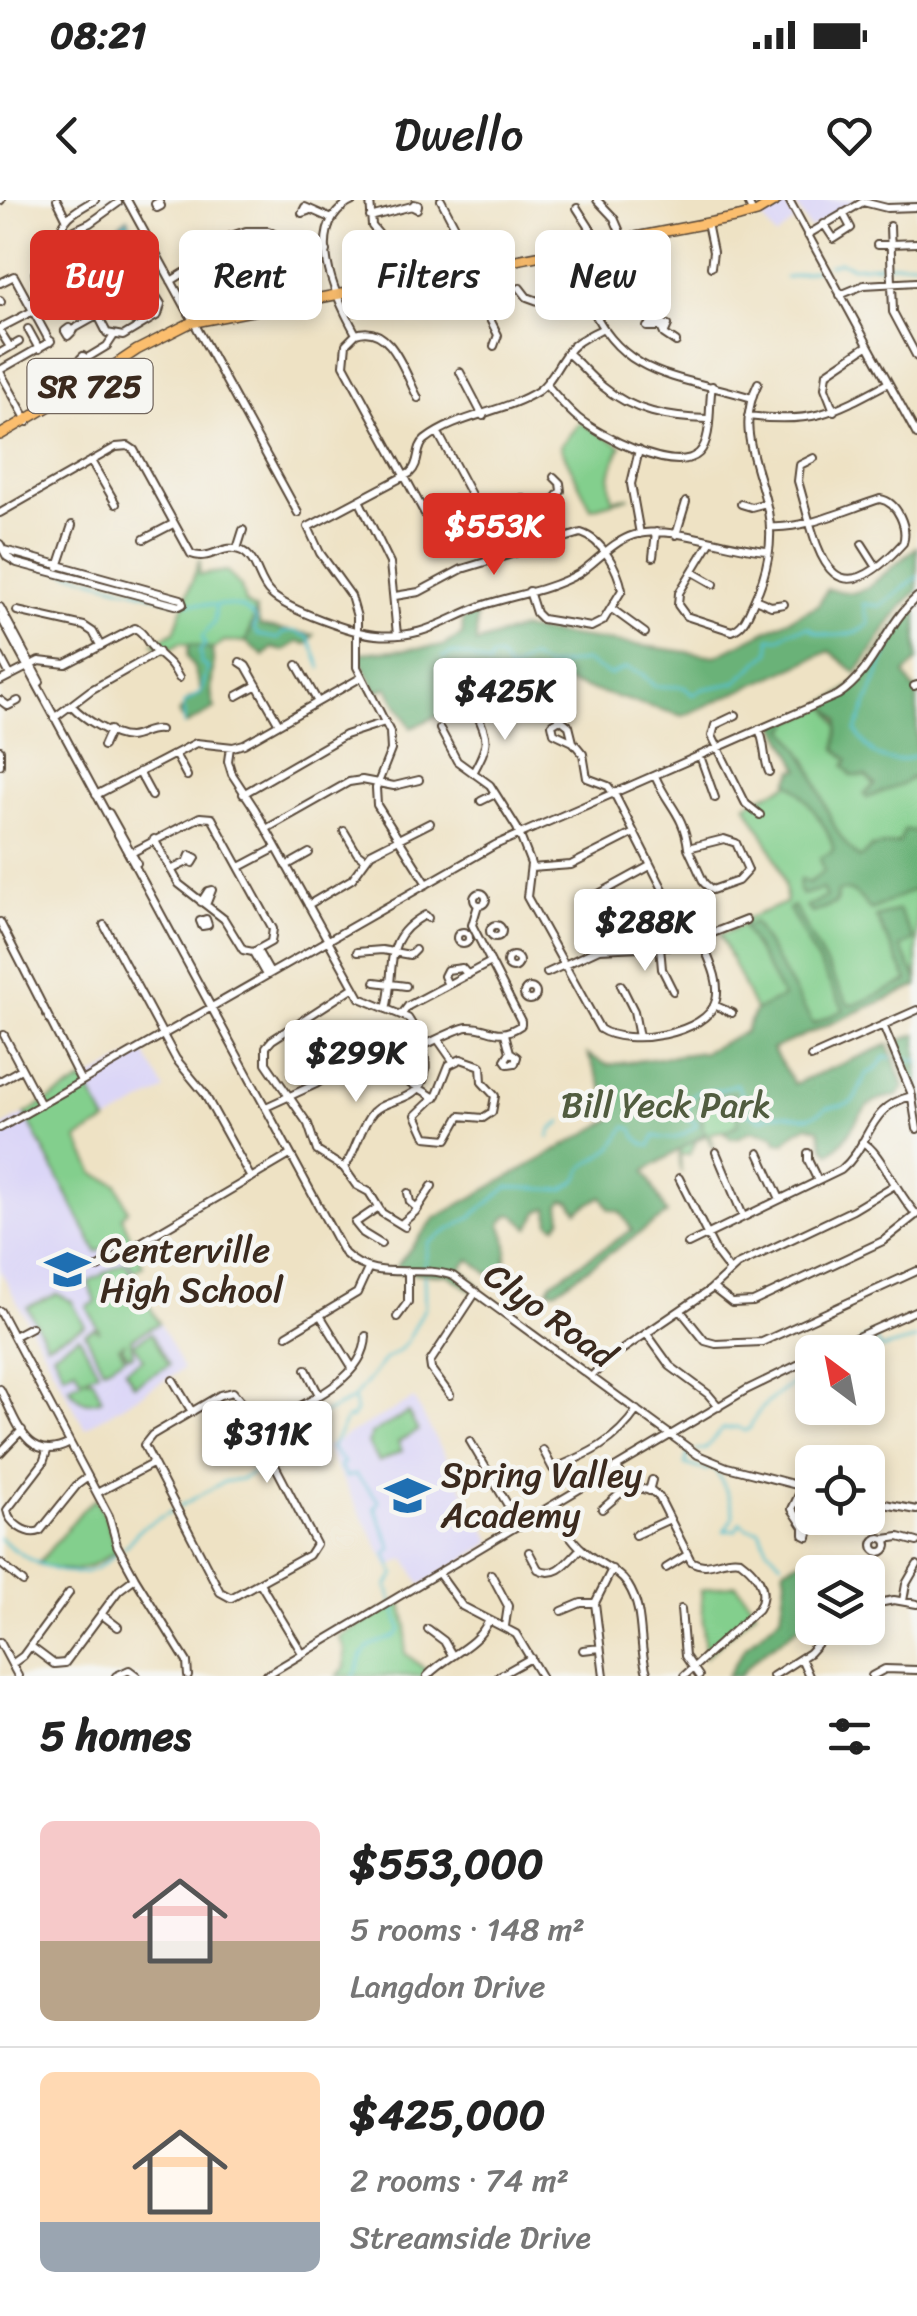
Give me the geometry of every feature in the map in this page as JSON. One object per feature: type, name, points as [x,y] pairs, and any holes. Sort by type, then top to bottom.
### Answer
[{"type":"main road","name":"SR 725","points":[[671,230],[753,214],[778,200]]},
{"type":"main road","name":"SR 725","points":[[0,438],[178,328],[342,292]]},
{"type":"street","points":[[57,200],[66,218]]},
{"type":"street","points":[[61,230],[66,218],[94,200]]},
{"type":"street","points":[[129,200],[298,513]]},
{"type":"street","points":[[355,200],[343,206],[332,219],[327,251],[334,293],[356,334]]},
{"type":"street","points":[[370,200],[370,217],[376,230]]},
{"type":"street","points":[[441,200],[457,230]]},
{"type":"street","points":[[597,200],[614,218],[619,230]]},
{"type":"street","points":[[747,200],[753,214]]},
{"type":"street","points":[[789,200],[917,435]]},
{"type":"street","points":[[807,234],[867,201],[888,208],[917,207]]},
{"type":"street","points":[[75,230],[118,203]]},
{"type":"street","points":[[370,217],[412,206]]},
{"type":"street","points":[[81,208],[90,223]]},
{"type":"street","points":[[577,208],[591,230]]},
{"type":"street","points":[[308,211],[332,219]]},
{"type":"street","points":[[824,224],[834,239],[851,228],[843,213]]},
{"type":"street","points":[[707,224],[711,268]]},
{"type":"street","points":[[890,226],[894,312],[917,357]]},
{"type":"street","points":[[877,245],[917,243]]},
{"type":"street","points":[[322,251],[327,251]]},
{"type":"street","points":[[0,283],[14,276],[30,305]]},
{"type":"street","points":[[159,287],[179,276]]},
{"type":"street","points":[[840,296],[861,286],[917,282]]},
{"type":"street","points":[[520,288],[526,297],[535,300]]},
{"type":"street","points":[[10,347],[0,330],[30,313]]},
{"type":"street","points":[[26,422],[0,374],[51,342],[38,320]]},
{"type":"street","points":[[72,330],[90,320]]},
{"type":"street","points":[[99,320],[113,337],[123,336],[149,320]]},
{"type":"street","points":[[134,320],[138,327]]},
{"type":"street","points":[[490,320],[498,336],[494,346]]},
{"type":"street","points":[[600,320],[624,354],[648,369],[752,398]]},
{"type":"street","points":[[657,320],[676,342]]},
{"type":"street","points":[[427,884],[379,810],[378,784],[391,750],[391,737],[356,658],[357,632],[351,596],[320,553],[308,527],[404,476],[417,465],[421,444],[461,421],[483,416],[546,384],[576,343],[603,328]]},
{"type":"street","points":[[28,329],[39,349]]},
{"type":"street","points":[[418,398],[385,338],[372,332],[356,334],[346,344],[344,365],[437,536]]},
{"type":"street","points":[[87,358],[107,346],[113,337]]},
{"type":"street","points":[[0,353],[19,342]]},
{"type":"street","points":[[834,411],[824,384],[827,373],[868,346]]},
{"type":"street","points":[[567,353],[600,385],[634,406],[664,416],[708,419]]},
{"type":"street","points":[[460,372],[483,416]]},
{"type":"street","points":[[748,416],[792,420],[834,411],[888,382]]},
{"type":"street","points":[[546,384],[591,427],[639,450],[678,461],[692,458],[705,445],[712,386]]},
{"type":"street","points":[[710,542],[677,598],[686,616],[732,631],[743,624],[755,599],[765,574],[768,551],[770,527],[750,449],[748,416],[758,384]]},
{"type":"street","points":[[906,417],[917,411]]},
{"type":"street","points":[[438,434],[482,517]]},
{"type":"street","points":[[0,513],[118,446],[132,448],[184,546],[194,556],[206,558],[238,549],[249,557],[272,596],[357,632],[397,635],[430,630],[480,607],[569,578],[626,538],[640,534],[656,532],[768,551]]},
{"type":"street","points":[[639,450],[631,484],[640,534]]},
{"type":"street","points":[[770,527],[790,527],[810,521],[885,499],[903,524],[905,538],[898,549],[853,579],[832,574],[824,564],[810,521],[796,475],[802,463],[814,458]]},
{"type":"street","points":[[91,461],[116,504]]},
{"type":"street","points":[[544,512],[561,491],[554,477]]},
{"type":"street","points":[[522,498],[544,512],[556,540]]},
{"type":"street","points":[[359,500],[388,554],[397,635]]},
{"type":"street","points":[[676,535],[686,502]]},
{"type":"street","points":[[740,504],[751,507],[766,503]]},
{"type":"street","points":[[144,539],[173,524]]},
{"type":"street","points":[[57,570],[72,525]]},
{"type":"street","points":[[238,549],[242,530]]},
{"type":"street","points":[[653,556],[656,532]]},
{"type":"street","points":[[395,596],[419,592],[462,570],[585,534],[605,552],[622,588],[612,609],[594,627],[554,622],[538,615],[530,592]]},
{"type":"street","points":[[862,544],[876,566]]},
{"type":"street","points":[[2,547],[12,561],[57,570],[181,599],[183,604],[57,570]]},
{"type":"street","points":[[693,572],[714,584]]},
{"type":"street","points":[[0,1128],[520,835],[847,689],[872,661],[898,615],[917,597]]},
{"type":"street","points":[[755,599],[770,606],[784,604]]},
{"type":"street","points":[[0,607],[341,1250],[368,1270],[360,1290],[287,1334]]},
{"type":"street","points":[[612,609],[645,633]]},
{"type":"street","points":[[16,612],[84,626],[100,645]]},
{"type":"street","points":[[0,616],[29,665]]},
{"type":"street","points":[[0,680],[43,660],[62,664],[135,628],[170,660],[179,678]]},
{"type":"street","points":[[56,715],[158,652]]},
{"type":"street","points":[[0,656],[10,675]]},
{"type":"street","points":[[240,662],[279,724]]},
{"type":"street","points":[[297,665],[318,702]]},
{"type":"street","points":[[98,794],[199,742],[230,747],[244,744],[362,677]]},
{"type":"street","points":[[237,696],[256,685]]},
{"type":"street","points":[[0,700],[8,706],[18,701]]},
{"type":"street","points":[[71,707],[129,737],[150,729],[160,730]]},
{"type":"street","points":[[472,773],[487,739],[476,713]]},
{"type":"street","points":[[736,715],[712,729],[717,748],[746,804],[760,815]]},
{"type":"street","points":[[243,794],[345,735],[386,722]]},
{"type":"street","points":[[102,746],[110,730]]},
{"type":"street","points":[[440,730],[460,764],[486,780],[520,835],[531,868],[526,897],[600,1030],[617,1038],[639,1037],[690,1028],[702,1021],[714,1006],[716,983],[701,940]]},
{"type":"street","points":[[759,730],[766,746],[764,759],[769,772]]},
{"type":"street","points":[[573,742],[584,754],[587,778],[606,784],[614,794],[672,907],[679,945]]},
{"type":"street","points":[[230,747],[228,765],[243,794],[362,1000],[402,1014],[423,1046],[426,1064],[418,1088],[372,1114],[344,1168]]},
{"type":"street","points":[[0,750],[0,765]]},
{"type":"street","points":[[174,754],[187,776]]},
{"type":"street","points":[[700,756],[715,798]]},
{"type":"street","points":[[139,772],[152,796]]},
{"type":"street","points":[[656,776],[664,796],[683,821],[688,848],[709,888],[720,889],[746,874],[746,862],[732,840],[688,848]]},
{"type":"street","points":[[266,829],[348,782],[362,780],[398,786],[419,780]]},
{"type":"street","points":[[481,801],[495,794]]},
{"type":"street","points":[[129,854],[154,840],[200,817],[210,817],[274,932],[271,942],[244,952],[227,922],[182,888],[154,840]]},
{"type":"street","points":[[308,905],[352,880],[365,859],[430,823]]},
{"type":"street","points":[[344,831],[365,859]]},
{"type":"street","points":[[531,868],[571,864],[634,833]]},
{"type":"street","points":[[240,867],[276,848]]},
{"type":"street","points":[[286,866],[310,853]]},
{"type":"street","points":[[171,870],[188,861]]},
{"type":"street","points":[[577,906],[651,866]]},
{"type":"street","points":[[394,1061],[466,1027],[505,1034],[522,1022],[493,965],[473,936],[471,922],[478,904]]},
{"type":"street","points":[[207,920],[216,912]]},
{"type":"street","points":[[386,1009],[392,953],[402,928],[422,916],[428,918]]},
{"type":"street","points":[[633,920],[635,945]]},
{"type":"street","points":[[547,973],[599,948],[679,945],[701,940],[746,920]]},
{"type":"street","points":[[0,922],[82,1081]]},
{"type":"street","points":[[104,926],[179,1064],[204,1092],[251,1178]]},
{"type":"street","points":[[473,936],[490,929]]},
{"type":"street","points":[[660,946],[662,969],[673,991]]},
{"type":"street","points":[[357,952],[410,956],[415,950]]},
{"type":"street","points":[[255,951],[268,974]]},
{"type":"street","points":[[402,1014],[408,1006],[468,974],[507,962]]},
{"type":"street","points":[[448,985],[444,976],[447,970],[462,968],[468,974]]},
{"type":"street","points":[[375,982],[406,986]]},
{"type":"street","points":[[621,985],[634,1011],[639,1037]]},
{"type":"street","points":[[354,987],[275,1038],[266,1048],[268,1068],[308,1124],[320,1155],[344,1168],[358,1187],[369,1192],[378,1208],[403,1225],[432,1186]]},
{"type":"street","points":[[512,1003],[525,996]]},
{"type":"street","points":[[214,1006],[267,1109]]},
{"type":"street","points":[[714,1006],[732,1013]]},
{"type":"street","points":[[810,1057],[917,1010]]},
{"type":"street","points":[[200,1014],[217,1018]]},
{"type":"street","points":[[883,1025],[912,1096],[917,1129]]},
{"type":"street","points":[[505,1034],[510,1052]]},
{"type":"street","points":[[4,1035],[41,1104]]},
{"type":"street","points":[[438,1040],[453,1061]]},
{"type":"street","points":[[267,1109],[380,1046],[404,1078],[435,1098]]},
{"type":"street","points":[[464,1059],[482,1066],[482,1082],[495,1096],[492,1112],[483,1118],[463,1115],[449,1138],[435,1139],[424,1135],[416,1115],[435,1098],[453,1061],[464,1059]]},
{"type":"street","points":[[0,1081],[22,1069]]},
{"type":"street","points":[[688,1244],[818,1182],[849,1163],[885,1108],[912,1096]]},
{"type":"street","points":[[713,1288],[732,1302],[753,1302],[883,1241],[917,1214],[893,1186],[875,1149],[862,1142]]},
{"type":"street","points":[[716,1152],[743,1216]]},
{"type":"street","points":[[759,1153],[780,1198]]},
{"type":"street","points":[[808,1153],[818,1182]]},
{"type":"street","points":[[97,1268],[290,1155]]},
{"type":"street","points":[[679,1178],[706,1234],[730,1271]]},
{"type":"street","points":[[591,1377],[602,1364],[713,1288],[742,1262],[853,1210],[893,1186]]},
{"type":"street","points":[[408,1193],[410,1202],[418,1209]]},
{"type":"street","points":[[378,1208],[354,1223],[382,1244]]},
{"type":"street","name":"Clyo Road","points":[[368,1270],[453,1276],[672,1436],[714,1462],[795,1484]]},
{"type":"street","points":[[681,1310],[706,1342],[756,1343],[917,1271]]},
{"type":"street","points":[[397,1317],[408,1302],[410,1272]]},
{"type":"street","points":[[450,1395],[432,1372],[430,1362],[476,1292]]},
{"type":"street","points":[[862,1335],[917,1310]]},
{"type":"street","points":[[0,1311],[97,1493],[135,1578],[187,1662],[188,1676]]},
{"type":"street","points":[[320,1315],[352,1368]]},
{"type":"street","points":[[14,1336],[30,1327]]},
{"type":"street","points":[[647,1334],[670,1366],[712,1397],[719,1407]]},
{"type":"street","points":[[256,1428],[334,1386],[364,1352],[366,1336]]},
{"type":"street","points":[[265,1676],[758,1384],[795,1366]]},
{"type":"street","points":[[306,1369],[319,1395]]},
{"type":"street","points":[[173,1380],[192,1412]]},
{"type":"street","points":[[0,1388],[32,1444],[47,1450],[70,1443]]},
{"type":"street","points":[[233,1392],[239,1397],[316,1544],[309,1555],[234,1598],[222,1594],[144,1448],[147,1438],[192,1412],[225,1393],[233,1392]]},
{"type":"street","points":[[543,1450],[554,1469],[568,1463],[616,1436],[636,1410]]},
{"type":"street","points":[[0,1453],[22,1430]]},
{"type":"street","points":[[470,1441],[520,1526]]},
{"type":"street","points":[[47,1450],[44,1463],[7,1510],[10,1519],[28,1532],[40,1531],[88,1477]]},
{"type":"street","points":[[97,1493],[152,1464]]},
{"type":"street","points":[[618,1468],[629,1486],[650,1491],[661,1499],[686,1555],[703,1566],[728,1558],[740,1560],[764,1592],[758,1609],[684,1676]]},
{"type":"street","points":[[650,1491],[652,1480]]},
{"type":"street","points":[[602,1509],[629,1486]]},
{"type":"street","points":[[885,1504],[917,1510]]},
{"type":"street","points":[[552,1507],[581,1548],[628,1585],[637,1606],[648,1676]]},
{"type":"street","points":[[635,1535],[670,1519]]},
{"type":"street","points":[[884,1539],[900,1537],[917,1542]]},
{"type":"street","points":[[529,1552],[538,1569],[550,1573],[559,1570],[581,1548]]},
{"type":"street","points":[[666,1568],[686,1555]]},
{"type":"street","points":[[0,1562],[22,1582]]},
{"type":"street","points":[[903,1601],[906,1584],[917,1565]]},
{"type":"street","points":[[604,1676],[595,1603],[612,1569]]},
{"type":"street","points":[[439,1574],[462,1606],[516,1634],[541,1676]]},
{"type":"street","points":[[491,1574],[508,1606],[505,1626]]},
{"type":"street","points":[[30,1646],[54,1664],[62,1664],[122,1587],[135,1578]]},
{"type":"street","points":[[260,1583],[302,1653]]},
{"type":"street","points":[[12,1664],[69,1593]]},
{"type":"street","points":[[885,1601],[917,1604]]},
{"type":"street","points":[[562,1611],[595,1603]]},
{"type":"street","points":[[681,1609],[684,1656],[699,1676]]},
{"type":"street","points":[[101,1614],[118,1627]]},
{"type":"street","points":[[427,1676],[478,1638],[489,1620]]},
{"type":"street","points":[[428,1629],[441,1638],[452,1654]]},
{"type":"street","points":[[0,1644],[18,1676]]},
{"type":"street","points":[[773,1676],[814,1645]]},
{"type":"street","points":[[583,1650],[600,1648]]},
{"type":"street","points":[[498,1676],[530,1658]]},
{"type":"street","points":[[801,1658],[809,1676]]},
{"type":"street","points":[[872,1676],[885,1669],[901,1673],[917,1670]]},
{"type":"street","points":[[116,1676],[129,1670],[137,1676]]},
{"type":"shaded area","points":[[793,200],[859,200],[810,229]]},
{"type":"shaded area","points":[[784,202],[795,221],[776,237],[761,216]]},
{"type":"shaded area","points":[[143,1050],[165,1090],[107,1122],[85,1081]]},
{"type":"shaded area","name":"Centerville High School","points":[[25,1114],[97,1252],[118,1241],[183,1369],[85,1428],[0,1270],[0,1128]]},
{"type":"shaded area","name":"Spring Valley Academy","points":[[414,1399],[492,1542],[421,1585],[406,1558],[389,1567],[325,1447]]},
{"type":"green space","points":[[580,422],[621,446],[611,472],[611,492],[613,499],[630,497],[591,508],[560,446]]},
{"type":"green space","points":[[917,547],[917,591],[856,673],[830,651],[683,716],[536,674],[411,728],[387,687],[377,692],[360,659],[361,653],[442,646],[462,635],[463,619],[477,613],[476,643],[520,629],[716,656],[818,605],[827,589],[853,593],[867,588]]},
{"type":"green space","points":[[200,559],[199,575],[227,571],[241,587],[245,603],[256,611],[246,642],[224,641],[212,650],[181,643],[164,652],[153,643],[174,632]]},
{"type":"green space","points":[[913,608],[917,613],[917,661],[905,674],[917,690],[917,778],[867,798],[864,794],[875,785],[866,776],[852,776],[844,766],[848,760],[836,749],[839,720],[824,703],[853,684]]},
{"type":"green space","points":[[256,611],[260,626],[314,635],[307,644],[298,642],[283,651],[272,648],[264,656],[246,642]]},
{"type":"green space","points":[[189,644],[212,650],[211,694],[215,709],[187,724],[179,714],[189,699],[202,693],[187,657]]},
{"type":"green space","name":"Bill Yeck Park","points":[[827,706],[877,791],[917,777],[917,986],[772,1049],[794,1084],[888,1045],[902,1080],[806,1117],[710,1133],[714,1148],[706,1135],[696,1141],[690,1154],[680,1155],[681,1173],[679,1150],[644,1171],[588,1055],[608,1065],[704,1052],[745,1032],[755,1010],[720,935],[745,924],[743,920],[786,903],[778,864],[746,804],[807,776],[780,726]]},
{"type":"green space","points":[[790,718],[791,724],[786,728],[809,764],[836,829],[860,858],[872,847],[899,843],[905,829],[917,832],[917,888],[871,910],[848,890],[838,892],[836,903],[812,913],[806,907],[826,897],[822,889],[802,895],[800,879],[809,883],[824,871],[820,858],[833,848],[814,811],[788,782],[794,770],[800,769],[776,724]]},
{"type":"green space","name":"Bill Yeck Park","points":[[794,906],[848,1004],[855,1005],[908,981],[876,917],[898,910],[914,940],[900,947],[917,986],[772,1049],[794,1084],[888,1045],[904,1087],[898,1096],[884,1098],[865,1109],[830,1153],[819,1129],[808,1125],[785,1143],[777,1142],[774,1135],[751,1131],[730,1138],[725,1132],[738,1124],[734,1093],[700,1097],[706,1133],[645,1171],[667,1214],[555,1291],[548,1289],[552,1282],[632,1230],[620,1212],[609,1209],[602,1196],[577,1211],[570,1201],[563,1200],[562,1218],[556,1226],[550,1223],[548,1208],[539,1211],[529,1228],[515,1215],[508,1215],[501,1224],[507,1248],[500,1271],[488,1274],[470,1259],[461,1268],[484,1298],[448,1275],[392,1272],[434,1219],[616,1117],[588,1055],[608,1065],[704,1052],[745,1032],[755,1011],[783,997],[744,928],[754,922],[813,1024],[844,1010],[789,909]]},
{"type":"green space","points":[[917,1034],[917,1093],[915,1094],[893,1043]]},
{"type":"green space","points":[[84,1080],[107,1122],[77,1139],[95,1174],[117,1184],[128,1210],[122,1217],[143,1265],[134,1271],[118,1241],[97,1252],[25,1114]]},
{"type":"green space","points":[[125,1262],[159,1323],[131,1339],[133,1355],[128,1356],[122,1347],[124,1343],[119,1346],[125,1357],[103,1369],[85,1333],[96,1328],[100,1332],[87,1307],[96,1302],[89,1285]]},
{"type":"green space","points":[[58,1294],[72,1302],[85,1326],[47,1344],[27,1307]]},
{"type":"green space","points":[[151,1333],[169,1365],[134,1385],[125,1370],[143,1359],[134,1343]]},
{"type":"green space","points":[[79,1336],[98,1371],[85,1378],[93,1379],[102,1399],[97,1401],[87,1402],[75,1395],[69,1387],[82,1380],[75,1368],[64,1374],[53,1353]]},
{"type":"green space","points":[[408,1413],[418,1431],[398,1442],[402,1451],[379,1462],[368,1444],[371,1434]]},
{"type":"green space","points":[[96,1499],[116,1550],[80,1569],[60,1570],[38,1564],[85,1507]]},
{"type":"green space","points":[[795,1563],[795,1629],[756,1658],[740,1676],[727,1676],[746,1646],[781,1616],[784,1568]]},
{"type":"green space","points":[[736,1584],[756,1611],[705,1657],[701,1590]]},
{"type":"green space","points":[[402,1604],[407,1627],[405,1653],[427,1671],[422,1676],[337,1676],[345,1667],[345,1648],[339,1637]]},
{"type":"water","points":[[128,218],[132,230],[113,230]]},
{"type":"waterway","points":[[829,265],[917,262]]},
{"type":"waterway","points":[[785,278],[822,268]]},
{"type":"waterway","points":[[18,560],[55,570]]},
{"type":"waterway","points":[[59,570],[127,589]]},
{"type":"waterway","points":[[469,656],[489,665],[492,657],[500,658],[510,672],[530,658],[546,667],[585,661],[610,675],[626,668],[642,674],[654,686],[684,687],[693,695],[703,689],[735,683],[770,652],[770,638],[779,639],[790,631],[809,627],[830,635],[863,628],[869,624],[863,604],[881,606],[917,577]]},
{"type":"waterway","points":[[130,589],[178,602]]},
{"type":"waterway","points":[[187,603],[214,605]]},
{"type":"waterway","points":[[184,725],[184,704],[201,692],[208,668],[201,663],[200,651],[205,644],[202,637],[214,623],[216,605],[247,611],[256,619],[254,629],[258,635],[278,639],[284,632],[293,631],[309,637],[321,668]]},
{"type":"waterway","points":[[899,622],[856,731],[868,748],[882,758],[897,761],[917,755]]},
{"type":"waterway","points":[[443,657],[452,653],[467,656]]},
{"type":"waterway","points":[[424,1268],[428,1243],[471,1217],[508,1187],[563,1190],[577,1180],[584,1167],[612,1148],[626,1127],[650,1146],[655,1136],[672,1138],[686,1133],[696,1126],[696,1122],[686,1118],[691,1098],[697,1092],[737,1084],[746,1104],[745,1112],[761,1119],[781,1114],[810,1117],[826,1108],[850,1103],[866,1074],[875,1070],[885,1057],[891,1058]]},
{"type":"waterway","points":[[902,1058],[917,1061]]},
{"type":"waterway","points":[[549,1138],[562,1121]]},
{"type":"waterway","points":[[277,1461],[314,1432],[320,1415],[352,1400],[385,1359],[408,1340],[425,1307],[424,1276]]},
{"type":"waterway","points":[[885,1348],[917,1339]]},
{"type":"waterway","points":[[697,1451],[705,1449],[722,1429],[750,1428],[767,1404],[795,1383]]},
{"type":"waterway","points":[[353,1676],[368,1648],[401,1629],[387,1586],[395,1574],[386,1554],[392,1549],[375,1508],[379,1501],[356,1475],[346,1477],[339,1466],[344,1463],[331,1448],[347,1418],[351,1419],[356,1412],[354,1400]]},
{"type":"waterway","points":[[688,1454],[685,1464],[705,1470],[713,1468],[726,1490],[733,1516],[724,1531],[736,1530],[740,1522],[759,1530],[767,1547],[781,1562]]},
{"type":"waterway","points":[[179,1507],[223,1482],[241,1479],[271,1464]]},
{"type":"waterway","points":[[124,1548],[141,1528],[174,1510]]},
{"type":"waterway","points":[[0,1538],[32,1560],[72,1573],[97,1568],[117,1553]]},
{"type":"place","name":"Centerville High School","points":[[67,1270]]},
{"type":"place","name":"Spring Valley Academy","points":[[408,1495]]}]
